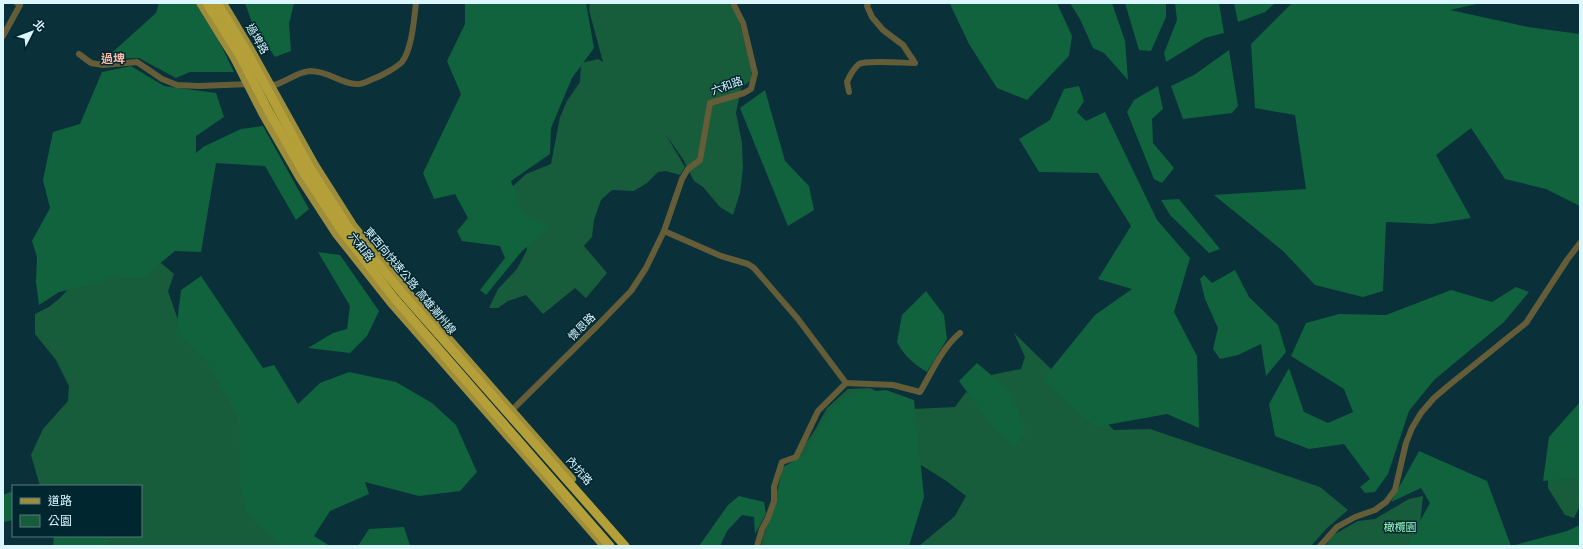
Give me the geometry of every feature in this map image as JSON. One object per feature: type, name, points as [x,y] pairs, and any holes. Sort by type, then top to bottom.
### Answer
[{"type":"highway","name":"東西向快速公路 高雄潮州線","points":[[207,3],[240,54],[268,110],[304,173],[342,231],[396,299],[610,546]]},
{"type":"highway","name":"東西向快速公路 高雄潮州線","points":[[217,3],[246,50],[310,168],[348,227],[408,299],[625,546]]},
{"type":"main road","points":[[200,3],[234,58],[248,84]]},
{"type":"main road","name":"過埤路","points":[[223,3],[272,86]]},
{"type":"main road","name":"六和路","points":[[248,84],[262,113],[299,177],[336,234],[390,302],[497,424]]},
{"type":"main road","name":"六和路","points":[[272,86],[315,165],[353,225],[406,290],[512,410]]},
{"type":"main road","name":"內坑路","points":[[512,410],[631,546]]},
{"type":"main road","points":[[497,424],[604,546]]},
{"type":"street","points":[[3,36],[20,5],[17,3]]},
{"type":"street","points":[[79,54],[91,63],[103,65],[137,62],[162,79],[177,85],[199,86],[248,84],[272,86],[292,76],[308,71],[323,72],[357,85],[381,77],[402,62],[408,50],[415,17],[416,3]]},
{"type":"street","name":"六和路","points":[[664,231],[682,179],[688,169],[700,160],[710,103],[744,93],[751,89],[755,73],[743,23],[732,3]]},
{"type":"street","points":[[849,92],[847,82],[852,72],[860,64],[868,62],[915,63],[903,45],[883,30],[872,17],[867,6],[868,3]]},
{"type":"street","points":[[664,231],[721,256],[748,264],[754,268],[798,319],[846,383]]},
{"type":"street","name":"懷恩路","points":[[497,424],[598,326],[631,290],[646,268],[664,231]]},
{"type":"street","points":[[1320,546],[1337,527],[1355,517],[1375,510],[1386,502],[1395,490],[1406,443],[1412,428],[1421,413],[1434,398],[1448,386],[1526,323],[1567,260],[1580,243]]},
{"type":"street","points":[[757,546],[762,528],[768,518],[774,501],[774,487],[782,462],[796,457],[818,411],[846,383],[893,386],[920,392],[945,350],[960,332]]},
{"type":"green space","points":[[159,3],[195,3],[218,39],[234,72],[190,72],[176,78],[139,58],[105,59],[156,13]]},
{"type":"green space","points":[[245,3],[294,3],[289,24],[291,51],[275,57],[253,25]]},
{"type":"green space","points":[[465,3],[586,3],[594,48],[572,78],[551,128],[550,154],[511,181],[523,213],[550,227],[522,251],[486,295],[480,290],[505,258],[500,246],[462,241],[457,231],[468,218],[455,194],[434,199],[423,173],[461,94],[447,61],[465,24]]},
{"type":"green space","points":[[590,3],[728,3],[736,10],[752,70],[750,81],[741,88],[736,113],[742,143],[743,168],[740,193],[733,215],[720,207],[703,187],[694,181],[683,159],[666,135],[685,167],[680,175],[666,171],[658,172],[647,183],[634,191],[612,190],[601,200],[594,220],[592,237],[584,246],[607,273],[586,298],[575,288],[543,314],[526,295],[508,301],[498,308],[489,308],[498,289],[517,269],[527,250],[526,239],[509,190],[526,174],[551,164],[560,117],[567,101],[580,82],[581,63],[598,59],[603,62],[589,10]]},
{"type":"green space","points":[[1057,3],[1072,36],[1069,56],[1027,100],[997,88],[969,44],[950,4]]},
{"type":"green space","points":[[1070,3],[1112,3],[1125,41],[1128,80],[1104,53],[1093,48],[1080,19]]},
{"type":"green space","points":[[1125,3],[1166,3],[1166,17],[1151,51],[1139,50]]},
{"type":"green space","points":[[1175,3],[1219,3],[1224,33],[1205,38],[1166,62],[1164,53],[1177,20]]},
{"type":"green space","points":[[1234,3],[1275,3],[1265,12],[1238,22]]},
{"type":"green space","points":[[1292,3],[1481,3],[1450,10],[1528,27],[1580,34],[1580,206],[1546,189],[1505,179],[1471,128],[1436,155],[1471,218],[1432,224],[1386,222],[1383,291],[1363,297],[1315,285],[1283,251],[1214,195],[1306,189],[1295,115],[1255,108],[1251,44]]},
{"type":"green space","points":[[1229,50],[1238,106],[1232,113],[1183,119],[1171,86],[1194,75]]},
{"type":"green space","points":[[131,66],[164,86],[216,93],[224,117],[196,136],[196,153],[203,147],[241,129],[263,126],[309,209],[296,220],[265,166],[216,163],[201,252],[175,251],[141,279],[113,277],[89,285],[59,292],[39,305],[36,282],[37,257],[32,241],[50,208],[43,180],[53,132],[80,124],[102,72]]},
{"type":"green space","points":[[1079,86],[1084,101],[1077,112],[1086,121],[1105,112],[1157,220],[1190,258],[1174,312],[1197,356],[1199,428],[1167,414],[1095,427],[1043,379],[1095,315],[1132,289],[1098,279],[1131,226],[1098,173],[1039,172],[1019,139],[1050,120],[1064,89]]},
{"type":"green space","points":[[1158,86],[1163,109],[1152,119],[1153,143],[1174,168],[1162,183],[1154,179],[1127,112],[1134,100]]},
{"type":"green space","points":[[765,90],[785,161],[809,186],[814,210],[788,226],[740,108]]},
{"type":"green space","points":[[1179,199],[1220,249],[1209,253],[1170,215],[1161,200]]},
{"type":"green space","points":[[318,252],[340,255],[379,311],[367,336],[350,353],[308,348],[333,333],[347,329],[350,306]]},
{"type":"green space","points":[[161,263],[174,274],[168,291],[181,329],[205,347],[305,546],[70,546],[56,537],[142,537],[142,485],[40,485],[31,455],[43,429],[68,401],[69,386],[56,360],[35,334],[35,314],[49,307],[60,298],[79,277]]},
{"type":"green space","points":[[1235,270],[1249,297],[1278,325],[1286,352],[1266,376],[1261,344],[1238,355],[1220,359],[1213,349],[1218,328],[1205,299],[1200,279],[1204,275],[1212,283]]},
{"type":"green space","points":[[201,276],[263,368],[274,365],[298,404],[320,383],[349,372],[396,382],[432,403],[456,425],[477,472],[460,491],[419,496],[365,482],[369,494],[330,511],[314,536],[330,546],[282,546],[249,517],[240,488],[239,419],[208,364],[176,332],[181,290]]},
{"type":"green space","points":[[1516,287],[1529,292],[1504,322],[1434,380],[1409,411],[1388,474],[1375,492],[1365,493],[1360,487],[1370,479],[1344,444],[1309,449],[1275,436],[1269,404],[1289,368],[1304,412],[1328,423],[1353,412],[1344,389],[1291,356],[1306,323],[1339,314],[1386,315],[1451,290],[1492,302]]},
{"type":"green space","points":[[926,291],[944,315],[947,339],[927,372],[910,359],[897,342],[902,315]]},
{"type":"green space","points":[[1014,333],[1114,430],[1150,429],[1320,487],[1348,510],[1327,528],[1311,546],[919,546],[955,516],[966,496],[945,480],[921,465],[888,480],[816,546],[761,546],[763,535],[776,504],[784,473],[815,430],[827,408],[848,389],[870,388],[913,409],[955,407],[966,392],[991,407],[998,394],[991,375],[1021,369],[1025,357]]},
{"type":"green space","points":[[977,363],[1011,392],[1026,433],[1014,447],[994,429],[959,381]]},
{"type":"green space","points":[[886,390],[914,400],[924,497],[909,546],[766,546],[765,542],[783,467],[805,455],[831,408],[853,393]]},
{"type":"green space","points":[[1580,402],[1580,480],[1569,478],[1543,481],[1549,437]]},
{"type":"green space","points":[[1580,445],[1580,506],[1574,518],[1565,515],[1548,488],[1548,466]]},
{"type":"green space","points":[[1419,451],[1487,481],[1511,546],[1406,546],[1430,503],[1421,488],[1391,502]]},
{"type":"green space","points":[[12,491],[12,520],[3,522],[3,495]]},
{"type":"green space","points":[[739,496],[764,502],[766,514],[755,534],[754,517],[742,515],[727,531],[720,546],[699,546],[728,505]]},
{"type":"green space","name":"橄欖園","points":[[1423,496],[1418,546],[1325,546],[1333,535],[1358,521],[1375,519],[1409,499]]},
{"type":"green space","points":[[1580,525],[1580,546],[1511,546],[1567,531]]},
{"type":"green space","points":[[404,527],[410,546],[358,546],[369,529]]},
{"type":"green space","points":[[54,537],[115,537],[104,546],[53,546]]},
{"type":"district","name":"過埤","points":[[113,59]]}]
